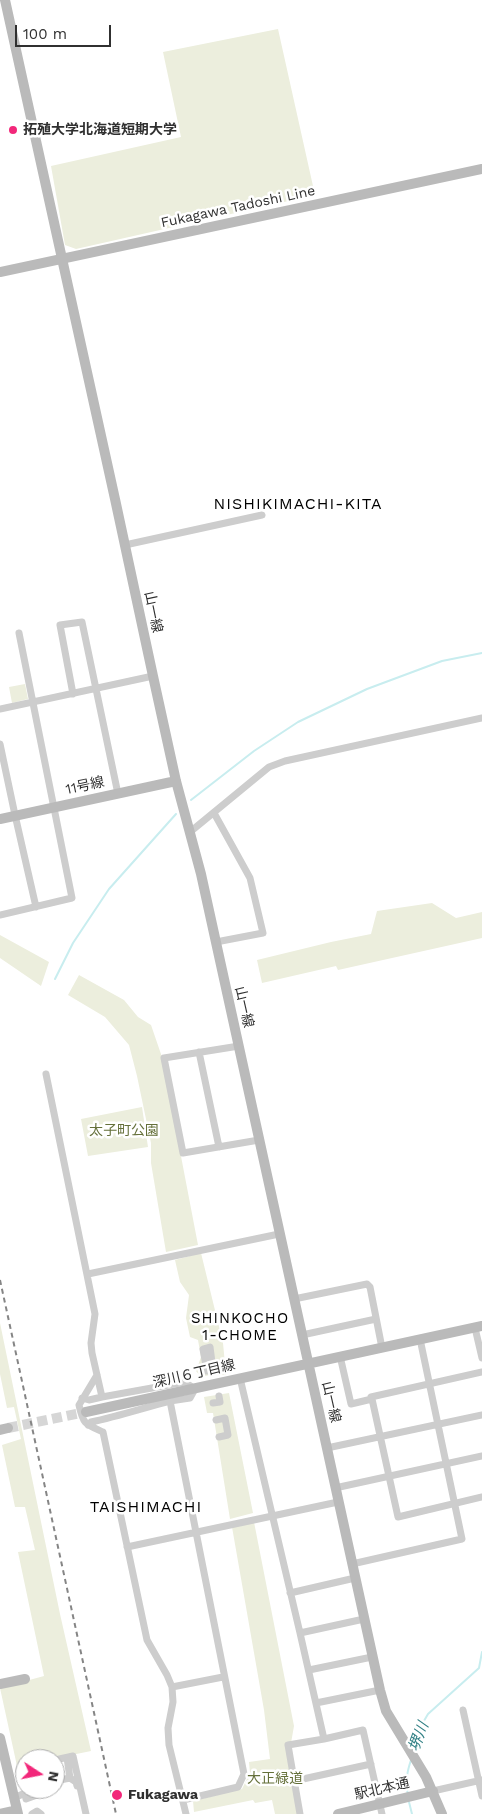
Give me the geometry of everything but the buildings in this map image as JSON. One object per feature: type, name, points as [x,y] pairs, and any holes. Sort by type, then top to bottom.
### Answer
[{"type":"street","name":"山一線","points":[[5,0],[152,676],[176,781],[201,874],[372,1657],[386,1711],[433,1791],[442,1814]]},
{"type":"street","name":"Fukagawa Tadoshi Line","points":[[0,272],[482,169]]},
{"type":"street","points":[[125,545],[262,515]]},
{"type":"street","points":[[73,694],[60,625],[82,622],[118,794]]},
{"type":"street","points":[[0,915],[72,898],[19,633]]},
{"type":"street","points":[[0,709],[152,676]]},
{"type":"street","points":[[190,832],[269,767],[285,761],[482,718]]},
{"type":"street","points":[[0,744],[36,907]]},
{"type":"street","name":"11号線","points":[[0,819],[176,781]]},
{"type":"street","points":[[214,813],[250,878],[263,933],[216,942]]},
{"type":"street","points":[[239,1046],[164,1058],[183,1153],[259,1140]]},
{"type":"street","points":[[198,1052],[219,1147]]},
{"type":"street","points":[[46,1074],[95,1314],[91,1343],[102,1397]]},
{"type":"street","points":[[88,1274],[280,1234]]},
{"type":"street","points":[[294,1299],[367,1284],[370,1287],[382,1348]]},
{"type":"street","points":[[302,1335],[376,1319]]},
{"type":"street","points":[[479,1327],[482,1358]]},
{"type":"street","name":"深川６丁目線","points":[[86,1412],[479,1327]]},
{"type":"street","points":[[352,1564],[462,1539],[420,1340]]},
{"type":"street","points":[[340,1356],[351,1404],[372,1399],[371,1397],[482,1372]]},
{"type":"street","points":[[97,1375],[79,1405],[82,1420],[103,1432],[147,1640],[172,1687],[173,1702],[168,1728],[169,1745],[186,1814]]},
{"type":"street","points":[[240,1378],[324,1739]]},
{"type":"street","points":[[82,1398],[89,1400],[185,1382],[195,1388],[190,1398],[170,1401],[129,1414],[91,1422],[88,1425]]},
{"type":"street","points":[[213,1403],[220,1402],[219,1396]]},
{"type":"street","points":[[372,1399],[398,1517],[482,1497]]},
{"type":"street","points":[[170,1401],[223,1677],[244,1774],[238,1787],[183,1800]]},
{"type":"street","points":[[327,1448],[482,1414]]},
{"type":"street","points":[[216,1420],[225,1418],[228,1435],[219,1437]]},
{"type":"street","points":[[335,1488],[482,1456]]},
{"type":"street","points":[[127,1546],[338,1502]]},
{"type":"street","points":[[290,1593],[355,1578]]},
{"type":"street","points":[[300,1633],[364,1619]]},
{"type":"street","points":[[309,1670],[372,1657]]},
{"type":"street","points":[[172,1687],[223,1677]]},
{"type":"street","points":[[0,1684],[25,1679]]},
{"type":"street","points":[[316,1703],[380,1690]]},
{"type":"street","points":[[463,1710],[482,1796]]},
{"type":"street","points":[[300,1814],[288,1745],[363,1730],[381,1809]]},
{"type":"street","points":[[0,1738],[17,1812],[0,1814]]},
{"type":"street","points":[[70,1778],[66,1758],[73,1756],[84,1814]]},
{"type":"street","points":[[294,1781],[371,1764]]},
{"type":"street","points":[[65,1779],[70,1778],[76,1782],[84,1814]]},
{"type":"street","points":[[433,1791],[480,1781]]},
{"type":"street","name":"駅北本通","points":[[338,1814],[381,1809],[404,1799],[433,1791]]},
{"type":"street","points":[[32,1814],[38,1812],[41,1814]]},
{"type":"green space","points":[[278,29],[315,195],[76,249],[65,245],[51,166],[181,137],[163,52]]},
{"type":"green space","points":[[25,684],[28,699],[12,703],[9,687]]},
{"type":"green space","points":[[432,903],[456,918],[482,912],[482,938],[338,970],[336,966],[262,983],[257,960],[371,934],[377,911]]},
{"type":"green space","points":[[0,935],[49,962],[41,986],[0,958]]},
{"type":"green space","points":[[79,975],[124,1000],[138,1017],[151,1025],[162,1057],[198,1245],[166,1252],[151,1163],[151,1143],[129,1045],[105,1017],[68,995]]},
{"type":"green space","name":"太子町公園","points":[[142,1107],[148,1147],[88,1156],[81,1119]]},
{"type":"green space","points":[[201,1253],[223,1343],[226,1375],[214,1374],[201,1377],[196,1371],[201,1357],[198,1340],[190,1337],[186,1318],[189,1295],[180,1282],[175,1260]]},
{"type":"green space","points":[[0,1323],[60,1614],[91,1751],[65,1756],[65,1749],[15,1749],[15,1757],[0,1688],[44,1676],[18,1552],[35,1550],[25,1507],[15,1507],[2,1445],[21,1439],[14,1407],[7,1408],[0,1374]]},
{"type":"green space","points":[[229,1393],[253,1513],[230,1519],[213,1413],[207,1413],[204,1397]]},
{"type":"green space","name":"大正緑道","points":[[254,1522],[294,1726],[291,1743],[301,1814],[275,1814],[272,1800],[255,1803],[253,1800],[194,1812],[193,1801],[242,1789],[250,1773],[249,1762],[270,1759],[264,1710],[232,1527]]},
{"type":"waterway","points":[[191,800],[254,751],[298,722],[367,689],[442,661],[482,653]]},
{"type":"waterway","points":[[55,979],[73,943],[109,889],[176,814]]},
{"type":"waterway","name":"堺川","points":[[414,1748],[421,1726],[428,1714],[479,1668],[482,1652]]},
{"type":"waterway","name":"堺川","points":[[408,1795],[407,1777],[411,1760]]},
{"type":"waterway","name":"堺川","points":[[409,1802],[412,1814]]},
{"type":"tunnel","points":[[8,1428],[86,1412]]},
{"type":"railway","points":[[0,1280],[116,1814]]},
{"type":"place","name":"拓殖大学北海道短期大学","points":[[13,130]]},
{"type":"place","name":"Fukagawa","points":[[117,1795]]},
{"type":"district","name":"NISHIKIMACHI-KITA","points":[[298,504]]},
{"type":"district","name":"SHINKOCHO 1-CHOME","points":[[240,1328]]},
{"type":"district","name":"TAISHIMACHI","points":[[146,1507]]}]
